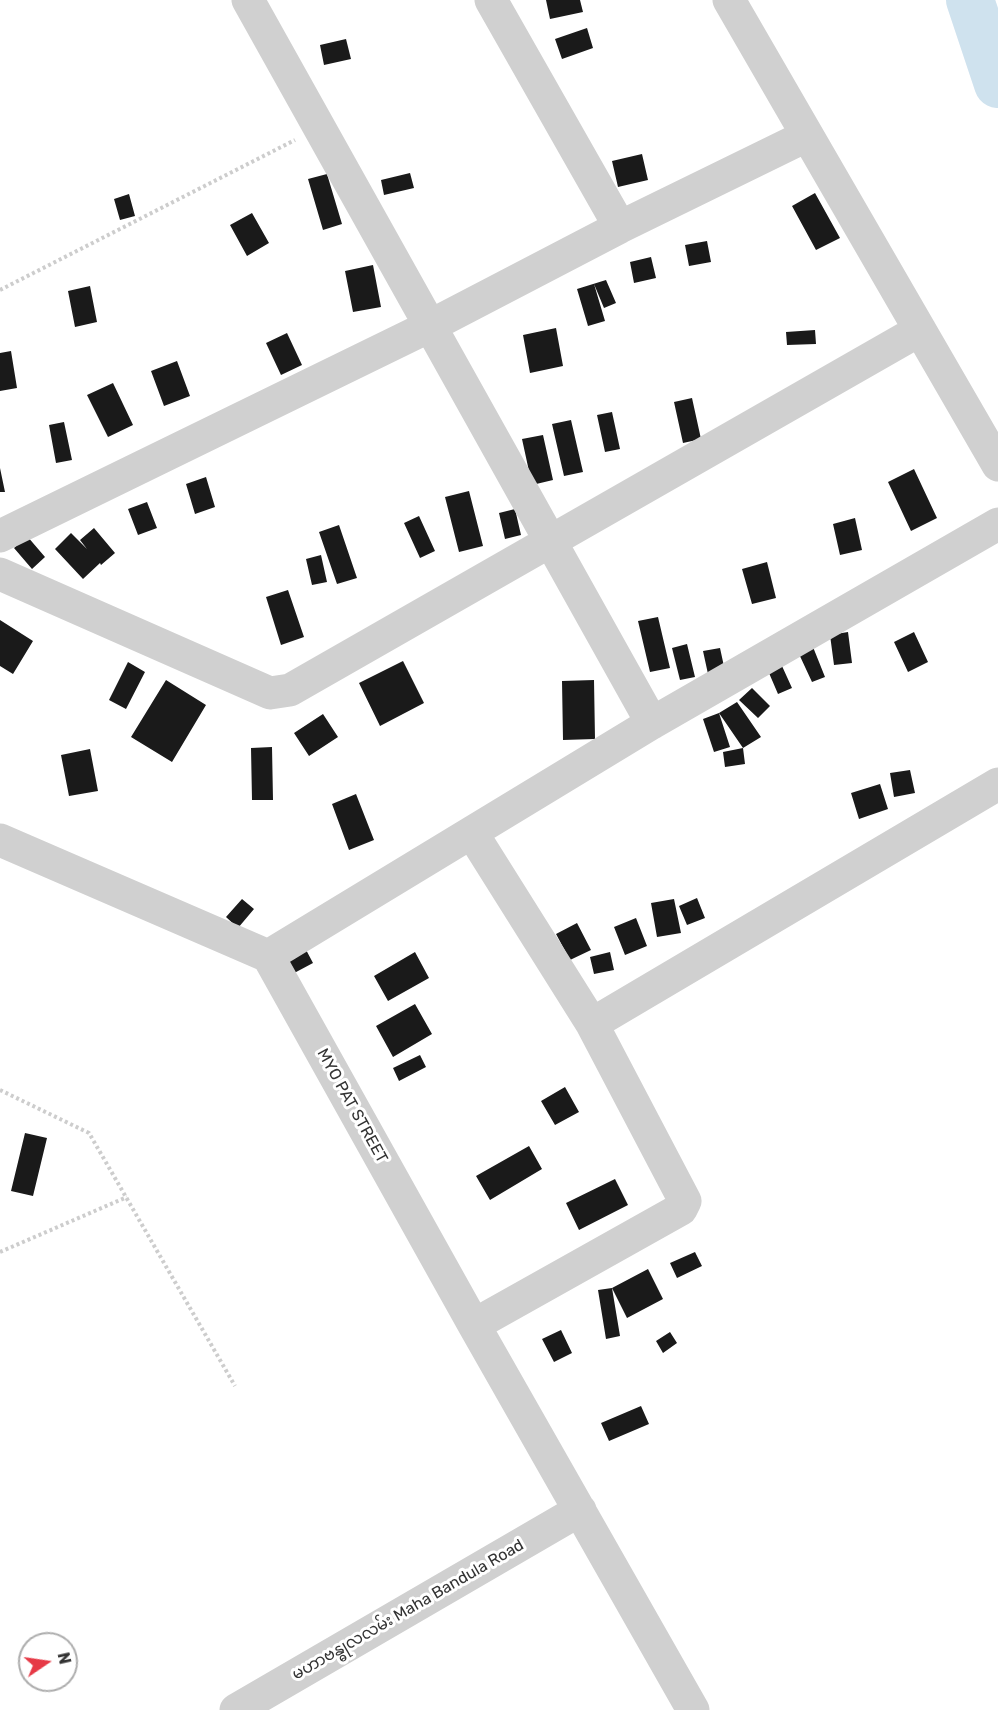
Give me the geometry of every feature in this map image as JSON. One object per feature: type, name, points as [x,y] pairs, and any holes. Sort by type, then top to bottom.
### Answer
[{"type":"street","points":[[248,0],[652,723]]},
{"type":"street","points":[[491,0],[620,227]]},
{"type":"street","points":[[729,0],[998,465]]},
{"type":"street","points":[[0,536],[430,326],[620,227],[806,136]]},
{"type":"street","points":[[0,574],[270,693],[290,690],[920,330]]},
{"type":"street","points":[[0,840],[268,956],[652,723],[998,524]]},
{"type":"street","points":[[592,1024],[998,784]]},
{"type":"street","points":[[472,832],[592,1024],[685,1201],[681,1209],[474,1325]]},
{"type":"street","name":"MYO PAT STREET","points":[[268,956],[693,1710]]},
{"type":"street","name":"မဟာဗန္ဓုလလမ်း Maha Bandula Road","points":[[236,1710],[580,1510]]},
{"type":"path","points":[[0,290],[319,128]]},
{"type":"path","points":[[0,1090],[89,1133],[235,1386]]},
{"type":"path","points":[[0,1252],[127,1197]]},
{"type":"building","points":[[546,0],[580,0],[583,12],[550,19]]},
{"type":"building","points":[[587,28],[593,48],[562,59],[555,39]]},
{"type":"building","points":[[346,39],[351,59],[324,65],[320,45]]},
{"type":"building","points":[[642,154],[648,180],[618,187],[612,161]]},
{"type":"building","points":[[410,173],[414,188],[384,195],[381,180]]},
{"type":"building","points":[[327,174],[342,224],[323,230],[308,179]]},
{"type":"building","points":[[815,193],[840,238],[816,250],[792,206]]},
{"type":"building","points":[[129,194],[135,216],[120,220],[114,199]]},
{"type":"building","points":[[252,213],[269,243],[247,256],[230,225]]},
{"type":"building","points":[[707,241],[711,262],[689,266],[685,245]]},
{"type":"building","points":[[651,257],[656,278],[634,283],[630,262]]},
{"type":"building","points":[[373,265],[381,307],[353,312],[345,271]]},
{"type":"building","points":[[606,280],[616,303],[604,308],[594,284],[605,321],[588,326],[577,289]]},
{"type":"building","points":[[90,286],[97,322],[75,327],[68,291]]},
{"type":"building","points":[[556,328],[563,366],[530,373],[523,335]]},
{"type":"building","points":[[815,330],[816,344],[787,345],[786,332]]},
{"type":"building","points":[[287,333],[302,365],[281,375],[266,343]]},
{"type":"building","points":[[11,351],[17,388],[0,391],[0,353]]},
{"type":"building","points":[[177,361],[190,396],[164,406],[151,371]]},
{"type":"building","points":[[113,383],[133,425],[108,437],[87,395]]},
{"type":"building","points":[[692,398],[701,439],[683,443],[674,402]]},
{"type":"building","points":[[612,412],[620,449],[605,452],[597,415]]},
{"type":"building","points":[[571,420],[583,472],[564,476],[552,424]]},
{"type":"building","points":[[64,422],[72,460],[56,463],[49,425]]},
{"type":"building","points":[[543,435],[553,480],[532,485],[522,439]]},
{"type":"building","points":[[0,468],[5,492],[0,492]]},
{"type":"building","points":[[914,469],[937,518],[911,531],[888,482]]},
{"type":"building","points":[[206,477],[215,507],[195,514],[186,484]]},
{"type":"building","points":[[469,491],[483,546],[459,552],[445,497]]},
{"type":"building","points":[[147,502],[157,528],[138,535],[128,509]]},
{"type":"building","points":[[515,509],[521,535],[505,539],[499,513]]},
{"type":"building","points":[[419,516],[435,551],[420,558],[404,523]]},
{"type":"building","points":[[855,518],[862,550],[840,555],[833,524]]},
{"type":"building","points":[[339,525],[357,578],[337,584],[319,532]]},
{"type":"building","points":[[94,528],[115,553],[83,579],[55,549],[71,533],[87,549],[80,540]]},
{"type":"building","points":[[27,536],[45,557],[32,569],[14,548]]},
{"type":"building","points":[[321,555],[327,582],[312,585],[306,559]]},
{"type":"building","points":[[767,562],[776,598],[752,604],[742,569]]},
{"type":"building","points":[[288,590],[304,637],[281,645],[266,597]]},
{"type":"building","points":[[658,617],[670,668],[650,672],[638,621]]},
{"type":"building","points":[[0,620],[33,641],[13,674],[0,666]]},
{"type":"building","points":[[848,632],[852,663],[834,665],[830,635]]},
{"type":"building","points":[[914,632],[928,662],[908,672],[894,642]]},
{"type":"building","points":[[687,644],[695,677],[680,680],[672,648]]},
{"type":"building","points":[[813,647],[825,677],[812,682],[799,654]]},
{"type":"building","points":[[720,648],[725,671],[708,674],[703,651]]},
{"type":"building","points":[[403,661],[424,703],[380,726],[359,683]]},
{"type":"building","points":[[128,662],[145,672],[126,709],[109,700]]},
{"type":"building","points":[[782,666],[792,688],[778,694],[769,673]]},
{"type":"building","points":[[166,680],[206,705],[172,762],[131,737]]},
{"type":"building","points":[[594,680],[595,739],[563,740],[562,681]]},
{"type":"building","points":[[752,688],[770,706],[758,718],[739,700]]},
{"type":"building","points":[[737,702],[761,737],[743,748],[719,713]]},
{"type":"building","points":[[719,713],[730,747],[714,752],[703,719]]},
{"type":"building","points":[[323,714],[338,737],[309,756],[294,733]]},
{"type":"building","points":[[272,747],[273,800],[252,800],[251,748]]},
{"type":"building","points":[[743,748],[745,764],[725,767],[723,752]]},
{"type":"building","points":[[90,749],[98,791],[69,796],[61,755]]},
{"type":"building","points":[[910,770],[915,793],[894,797],[890,773]]},
{"type":"building","points":[[880,784],[888,809],[859,819],[851,793]]},
{"type":"building","points":[[356,794],[374,840],[349,850],[332,804]]},
{"type":"building","points":[[697,898],[705,918],[687,925],[679,906]]},
{"type":"building","points":[[242,899],[254,909],[238,928],[226,917]]},
{"type":"building","points":[[674,899],[681,933],[657,937],[651,903]]},
{"type":"building","points":[[636,918],[647,946],[625,955],[614,927]]},
{"type":"building","points":[[577,923],[591,950],[570,960],[556,934]]},
{"type":"building","points":[[304,946],[313,963],[283,979],[274,962]]},
{"type":"building","points":[[415,952],[429,978],[388,1001],[374,976]]},
{"type":"building","points":[[610,952],[614,970],[594,974],[590,957]]},
{"type":"building","points":[[415,1004],[432,1034],[393,1057],[376,1026]]},
{"type":"building","points":[[420,1055],[426,1067],[399,1081],[393,1068]]},
{"type":"building","points":[[565,1087],[579,1112],[555,1125],[541,1101]]},
{"type":"building","points":[[25,1133],[47,1138],[33,1196],[11,1191]]},
{"type":"building","points":[[529,1146],[542,1169],[490,1200],[476,1176]]},
{"type":"building","points":[[615,1179],[628,1205],[579,1230],[566,1203]]},
{"type":"building","points":[[695,1252],[702,1266],[677,1278],[670,1263]]},
{"type":"building","points":[[648,1269],[663,1299],[627,1318],[612,1288]]},
{"type":"building","points":[[612,1288],[620,1336],[606,1339],[598,1290]]},
{"type":"building","points":[[561,1330],[572,1353],[554,1362],[542,1339]]},
{"type":"building","points":[[670,1332],[677,1343],[663,1353],[656,1341]]},
{"type":"building","points":[[641,1406],[649,1424],[609,1441],[601,1423]]},
{"type":"waterway","points":[[970,0],[998,84]]}]
